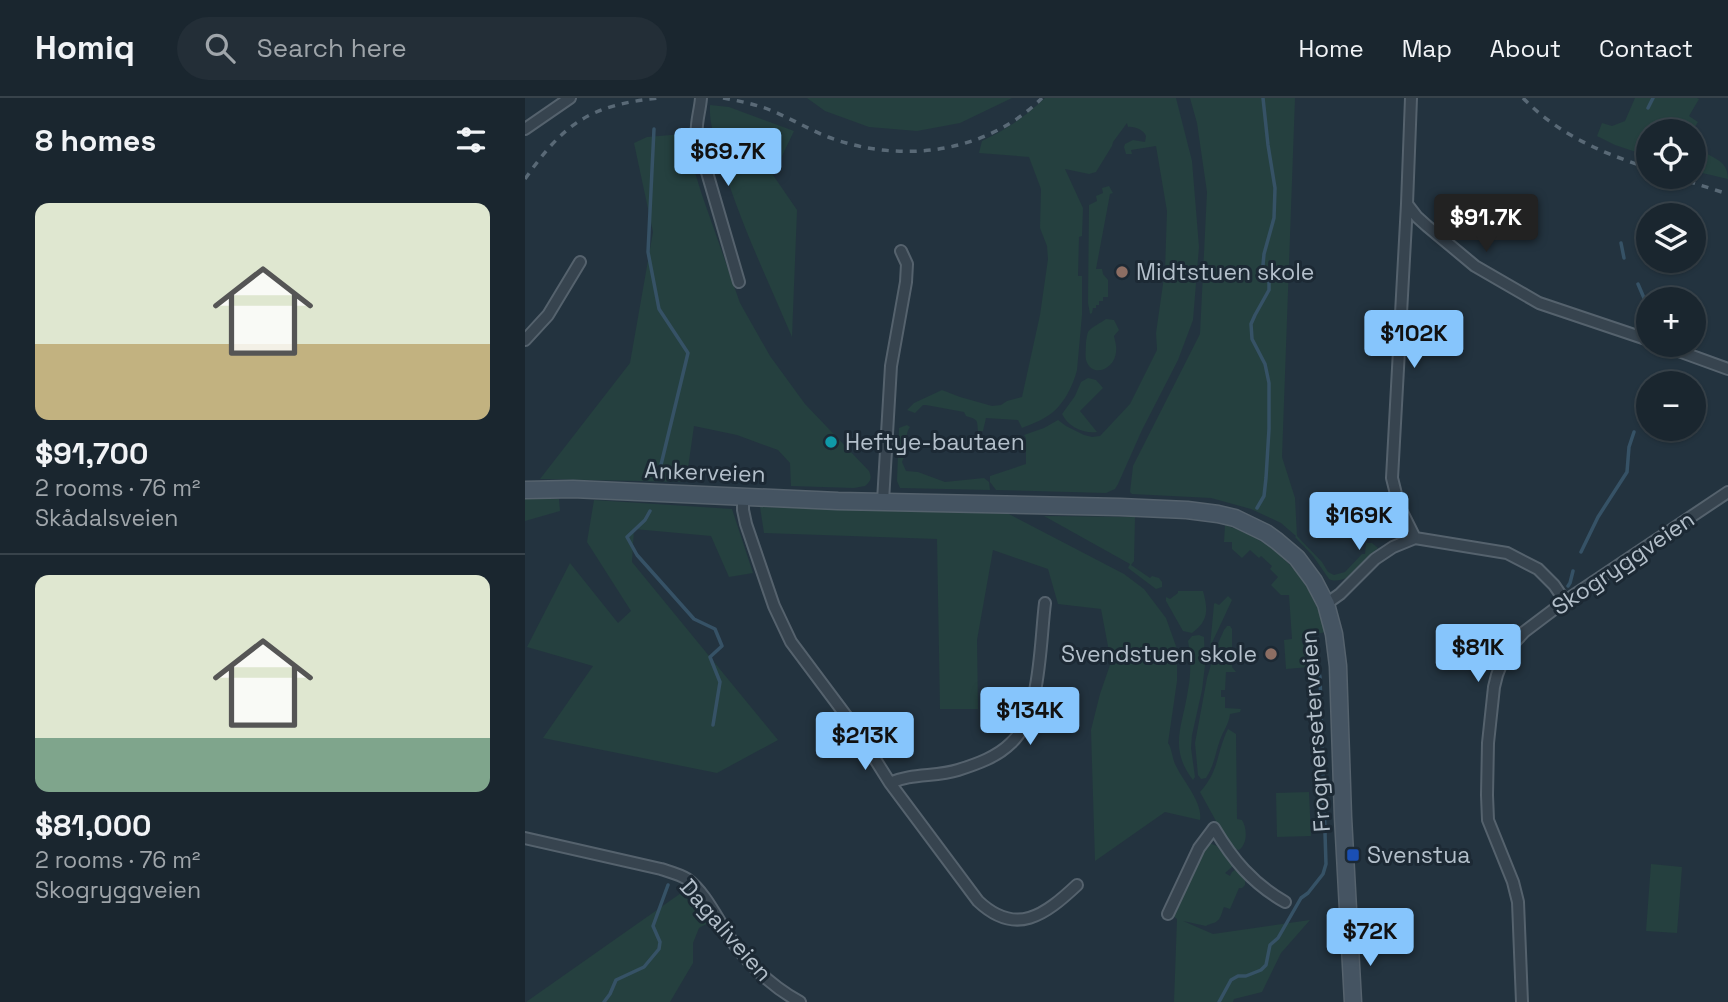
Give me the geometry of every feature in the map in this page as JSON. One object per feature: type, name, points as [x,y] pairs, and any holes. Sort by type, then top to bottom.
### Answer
[{"type":"main road","name":"Ankerveien","points":[[525,490],[883,501]]},
{"type":"main road","name":"Frognerseterveien","points":[[883,501],[1187,510],[1235,518],[1253,526],[1288,549],[1314,581],[1326,604],[1338,658],[1353,1002]]},
{"type":"street","points":[[525,129],[558,98]]},
{"type":"street","points":[[525,129],[570,98]]},
{"type":"street","points":[[701,98],[697,138],[739,282]]},
{"type":"street","points":[[1411,98],[1392,478],[1399,506],[1415,538]]},
{"type":"street","points":[[1406,204],[1427,226],[1475,265],[1539,303],[1636,336]]},
{"type":"street","points":[[883,501],[891,366],[906,282],[907,264],[901,251]]},
{"type":"street","points":[[525,340],[548,315],[580,262]]},
{"type":"street","points":[[1695,357],[1728,369]]},
{"type":"street","name":"Skogryggveien","points":[[1522,1002],[1518,902],[1513,882],[1488,820],[1486,795],[1493,698],[1504,657],[1524,632],[1565,601],[1728,492]]},
{"type":"street","points":[[743,496],[746,524],[784,630],[798,653],[856,729],[890,783],[978,901],[993,914],[1011,919],[1029,918],[1048,910],[1077,886]]},
{"type":"street","points":[[1326,604],[1340,594],[1375,559],[1393,547],[1415,538],[1507,553],[1538,569],[1565,601]]},
{"type":"street","points":[[890,783],[899,778],[972,766],[1013,742],[1024,725],[1035,694],[1045,603]]},
{"type":"street","points":[[1168,914],[1199,848],[1214,828],[1224,845],[1251,877],[1285,902]]},
{"type":"street","name":"Dagaliveien","points":[[525,838],[681,876],[702,895],[746,959],[774,985],[800,1002]]},
{"type":"green space","points":[[807,98],[1012,98],[960,123],[917,131],[869,127],[825,111]]},
{"type":"green space","points":[[1045,98],[1176,98],[1192,161],[1199,247],[1193,320],[1178,360],[1118,484],[1115,489],[1106,493],[996,490],[990,482],[990,476],[1026,464],[1024,435],[1058,420],[1084,435],[1100,436],[1130,404],[1157,350],[1156,333],[1165,270],[1167,211],[1156,146],[1131,150],[1132,154],[1126,154],[1125,144],[1133,140],[1145,142],[1146,136],[1139,129],[1128,127],[1127,123],[1096,172],[1089,174],[1065,169],[1083,208],[1078,276],[1082,276],[1082,315],[1077,370],[1063,401],[1046,417],[1022,428],[1018,420],[986,418],[983,431],[978,431],[976,420],[966,416],[964,412],[926,405],[915,413],[907,410],[914,403],[942,390],[992,406],[1022,397],[1040,315],[1048,259],[1047,246],[1040,228],[1041,189],[1029,157],[979,153],[982,141],[1015,122]]},
{"type":"green space","points":[[1190,98],[1295,98],[1282,457],[1295,498],[1297,536],[1328,572],[1334,575],[1345,572],[1365,554],[1366,543],[1372,543],[1378,548],[1346,578],[1336,581],[1329,579],[1296,536],[1281,523],[1251,509],[1211,498],[1130,492],[1133,466],[1200,334],[1207,192],[1197,123]]},
{"type":"green space","points":[[1635,98],[1699,99],[1689,116],[1694,119],[1636,119],[1636,152],[1597,136],[1602,123],[1612,126],[1625,121]]},
{"type":"green space","points":[[710,105],[729,107],[794,131],[773,175],[797,210],[792,337],[734,199],[714,135]]},
{"type":"green space","points":[[683,134],[740,303],[770,356],[805,404],[869,471],[869,483],[865,486],[791,486],[790,463],[778,450],[737,435],[694,426],[686,482],[540,479],[630,363],[653,232],[634,143],[647,137]]},
{"type":"green space","points":[[1706,153],[1723,164],[1728,179],[1706,174]]},
{"type":"green space","points":[[1109,186],[1113,193],[1110,194],[1096,269],[1102,269],[1108,280],[1108,297],[1103,297],[1103,301],[1099,301],[1099,305],[1093,308],[1090,314],[1089,205],[1097,201],[1096,196],[1103,193],[1102,188]]},
{"type":"green space","points":[[1106,319],[1114,320],[1119,330],[1114,336],[1115,358],[1103,370],[1093,369],[1086,360],[1086,339],[1089,330]]},
{"type":"green space","points":[[1088,378],[1096,380],[1103,388],[1080,411],[1097,432],[1077,429],[1068,423],[1062,414],[1081,382]]},
{"type":"green space","points":[[907,425],[910,427],[902,462],[906,471],[918,472],[945,482],[984,478],[989,482],[990,490],[900,488],[897,481],[899,428]]},
{"type":"green space","points":[[525,499],[559,499],[560,511],[525,521]]},
{"type":"green space","points":[[594,500],[732,509],[753,573],[729,577],[711,536],[634,529],[632,562],[778,740],[717,773],[543,738],[593,666],[527,647],[570,563],[618,623],[631,611],[587,542]]},
{"type":"green space","points":[[760,507],[1007,513],[1124,574],[1144,589],[1166,618],[1177,649],[1177,681],[1168,743],[1175,764],[1198,806],[1200,820],[1165,812],[1095,861],[1091,730],[1111,662],[1101,609],[1058,604],[1048,569],[993,550],[977,640],[978,709],[940,709],[937,539],[764,533]]},
{"type":"green space","points":[[1044,516],[1135,517],[1134,561],[1131,565],[1150,578],[1159,578],[1162,587],[1156,589],[1128,568],[1130,564]]},
{"type":"green space","points":[[1225,525],[1260,541],[1276,552],[1302,579],[1325,632],[1301,638],[1310,667],[1286,669],[1284,640],[1292,639],[1289,595],[1281,595],[1271,585],[1278,577],[1270,569],[1272,566],[1261,556],[1259,558],[1250,550],[1242,558],[1232,549],[1232,542],[1224,542]]},
{"type":"green space","points":[[1178,591],[1203,591],[1206,614],[1202,624],[1192,633],[1183,631],[1166,601],[1166,597],[1170,599]]},
{"type":"green space","points":[[1228,596],[1232,600],[1210,647],[1214,604],[1219,605]]},
{"type":"green space","points":[[1227,626],[1232,629],[1232,667],[1236,672],[1226,672],[1225,690],[1221,690],[1221,697],[1225,697],[1225,708],[1241,709],[1240,712],[1230,714],[1211,769],[1206,778],[1201,779],[1198,775],[1195,743],[1207,678],[1216,648]]},
{"type":"green space","points":[[1192,636],[1204,637],[1205,665],[1192,735],[1193,780],[1181,757],[1179,736],[1190,678],[1188,641]]},
{"type":"green space","points":[[1228,729],[1236,734],[1237,819],[1242,820],[1246,831],[1244,843],[1239,850],[1227,841],[1200,792],[1211,776]]},
{"type":"green space","points":[[1309,792],[1311,836],[1277,837],[1276,793]]},
{"type":"green space","points":[[1209,843],[1217,846],[1233,866],[1225,873],[1230,876],[1236,869],[1245,880],[1245,885],[1239,888],[1230,909],[1224,907],[1216,922],[1206,926],[1183,921],[1213,934],[1310,920],[1281,953],[1262,992],[1234,999],[1233,1002],[1174,1002],[1177,919],[1172,915]]},
{"type":"green space","points":[[1651,864],[1682,867],[1677,933],[1646,931]]},
{"type":"green space","points":[[691,886],[712,921],[699,928],[693,943],[693,963],[670,1002],[526,1002]]},
{"type":"waterway","points":[[1257,508],[1264,496],[1266,478],[1269,383],[1265,364],[1252,339],[1251,324],[1269,290],[1269,277],[1263,265],[1274,218],[1275,188],[1263,98]]},
{"type":"waterway","points":[[1648,108],[1653,98]]},
{"type":"waterway","points":[[654,129],[648,252],[659,309],[688,353],[659,473]]},
{"type":"waterway","points":[[1621,243],[1624,258]]},
{"type":"waterway","points":[[1581,552],[1598,517],[1627,472],[1629,447],[1634,432]]},
{"type":"waterway","points":[[650,511],[645,520],[627,537],[637,555],[694,619],[715,629],[722,646],[710,657],[720,682],[713,725]]},
{"type":"waterway","points":[[1568,586],[1573,571]]},
{"type":"waterway","points":[[1219,1002],[1231,980],[1261,970],[1266,965],[1270,945],[1278,938],[1301,898],[1323,874],[1326,864],[1320,677],[1305,638]]},
{"type":"waterway","points":[[604,1002],[616,980],[644,967],[659,949],[660,942],[653,926],[668,885]]},
{"type":"railway","points":[[525,179],[553,144],[581,120],[614,106],[659,98]]},
{"type":"railway","points":[[723,98],[764,108],[828,137],[856,145],[913,151],[941,149],[995,132],[1020,117],[1042,98]]},
{"type":"railway","points":[[1523,98],[1536,111],[1581,141],[1636,164]]},
{"type":"railway","points":[[1706,187],[1728,194]]},
{"type":"place","name":"Midtstuen skole","points":[[1122,272]]},
{"type":"place","name":"Heftye-bautaen","points":[[831,442]]},
{"type":"place","name":"Svendstuen skole","points":[[1271,654]]},
{"type":"place","name":"Svenstua","points":[[1353,855]]}]
